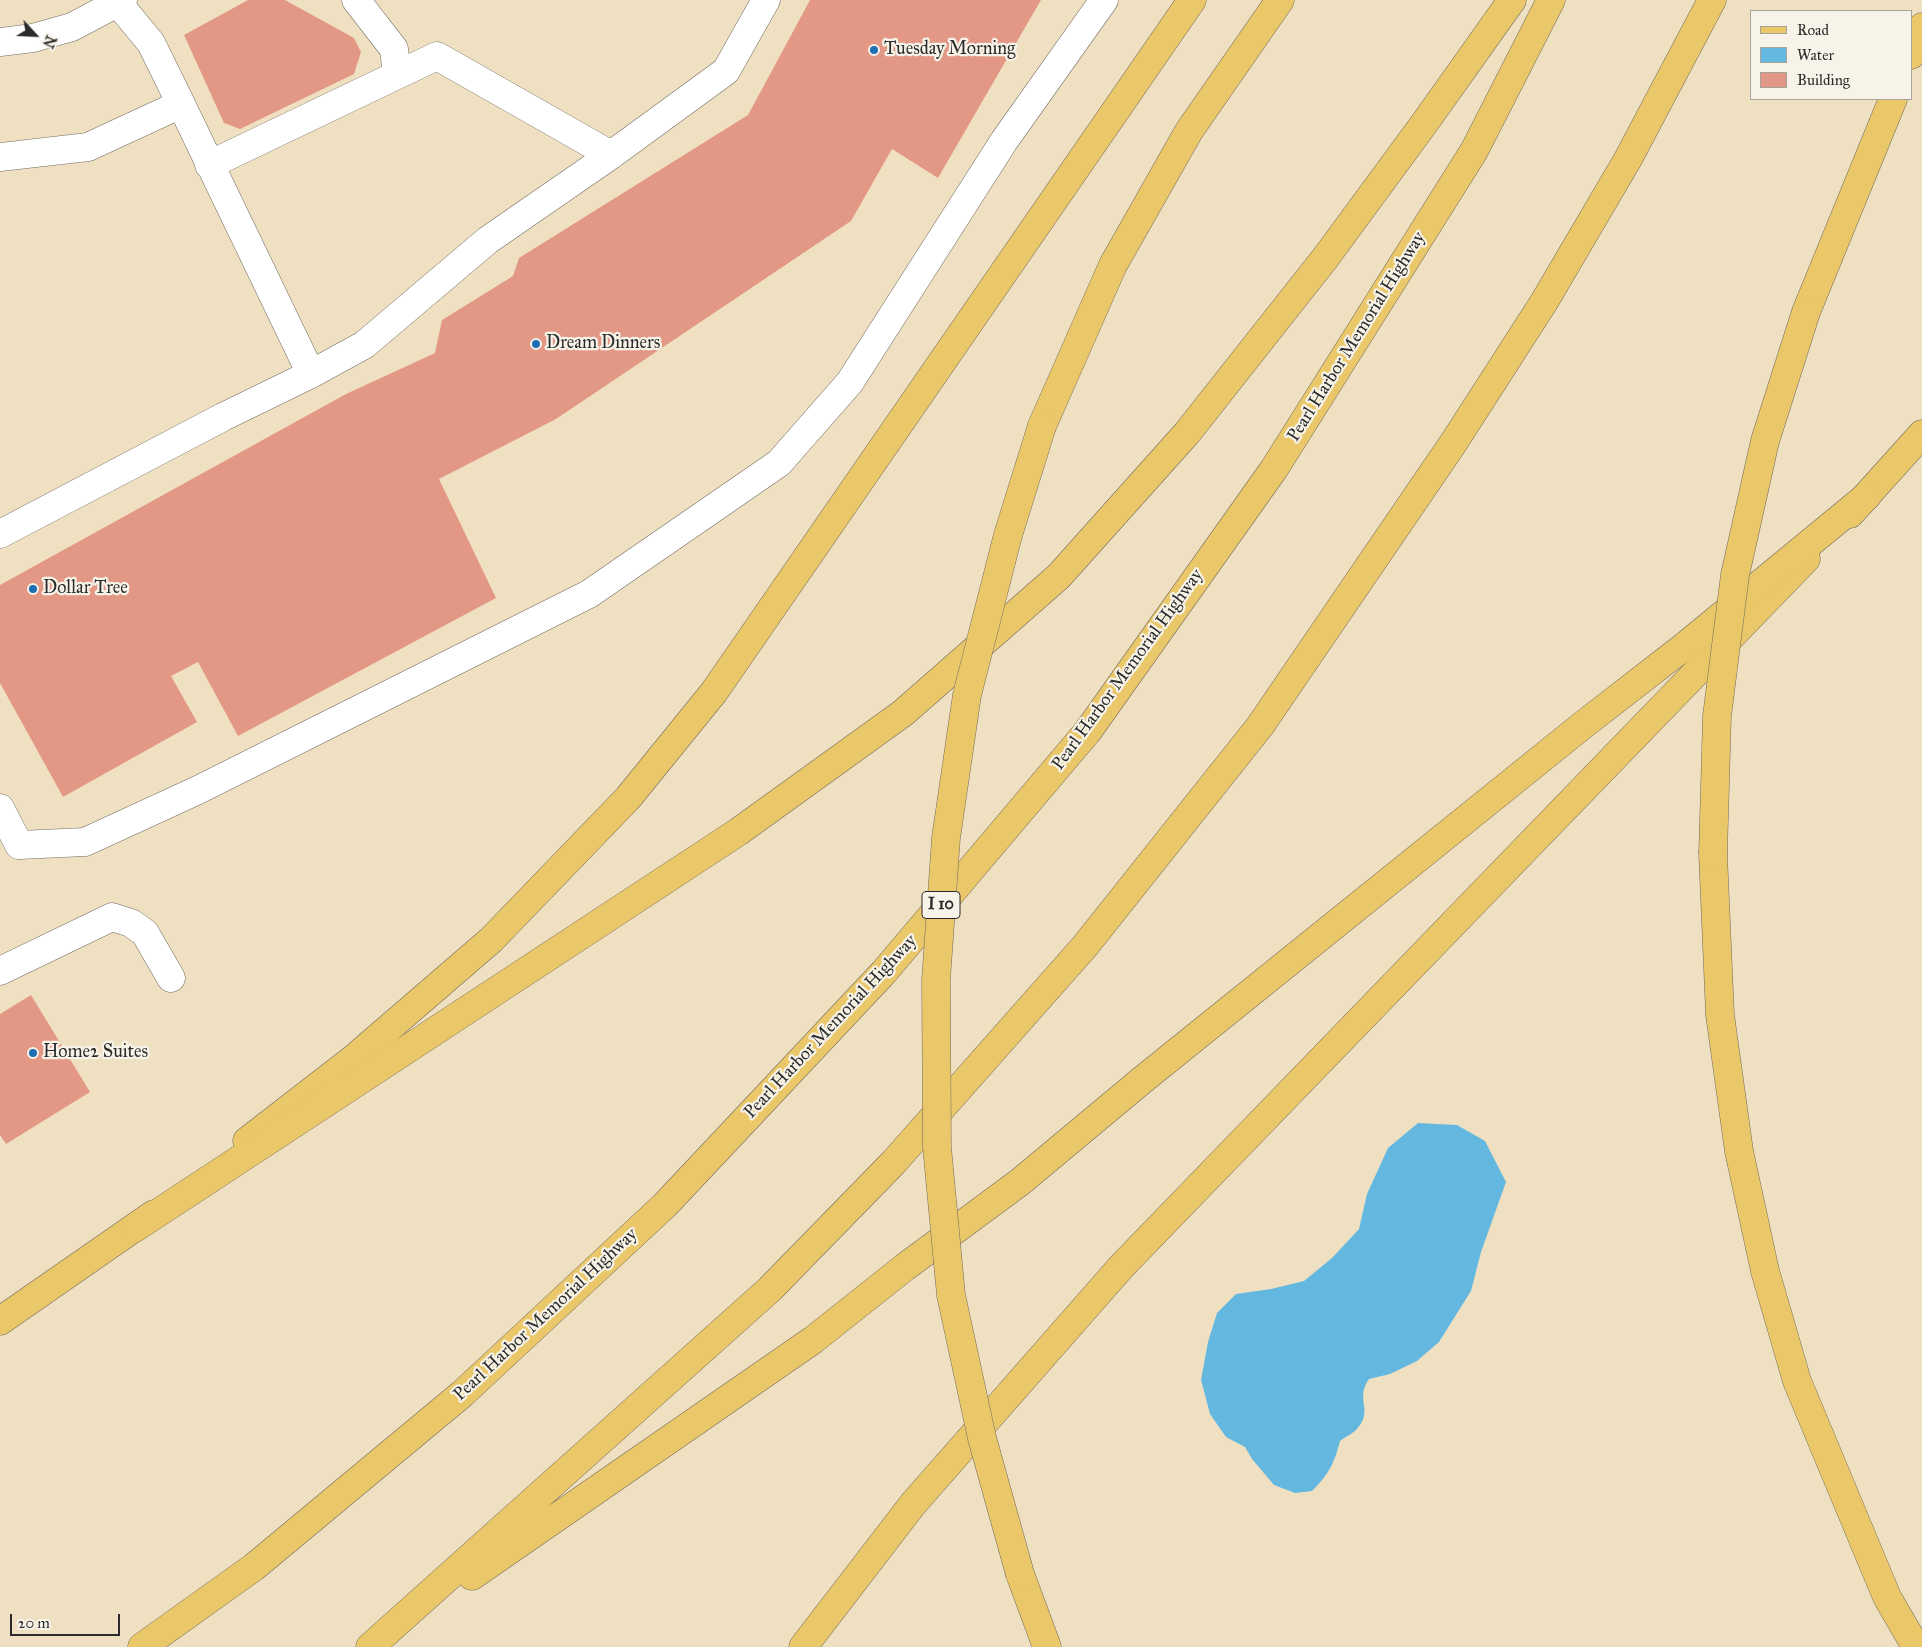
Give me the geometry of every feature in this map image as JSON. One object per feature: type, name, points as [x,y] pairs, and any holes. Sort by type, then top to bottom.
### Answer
[{"type":"main road","points":[[135,1228],[353,1059],[491,940],[628,798],[714,692],[1192,0]]},
{"type":"main road","points":[[1047,1647],[1020,1574],[982,1438],[952,1295],[937,1147],[936,980],[946,838],[967,695],[1008,535],[1042,426],[1112,265],[1189,131],[1280,0]]},
{"type":"main road","points":[[0,1321],[135,1228],[738,832],[903,713],[1059,576],[1187,433],[1326,257],[1512,0]]},
{"type":"main road","name":"Pearl Harbor Memorial Highway","points":[[142,1647],[254,1567],[462,1394],[665,1205],[884,972],[1088,731],[1274,469],[1474,152],[1551,0]]},
{"type":"main road","points":[[373,1645],[770,1289],[893,1163],[1086,946],[1260,726],[1454,442],[1544,302],[1628,159],[1712,0]]},
{"type":"main road","points":[[1912,52],[1922,27]]},
{"type":"main road","points":[[1893,100],[1806,312],[1765,441],[1735,575],[1717,716],[1713,854],[1720,1015],[1739,1152],[1765,1271],[1797,1380],[1888,1597],[1916,1647]]},
{"type":"main road","points":[[803,1647],[912,1504],[1121,1267],[1867,496],[1922,434]]},
{"type":"main road","points":[[373,1645],[813,1340],[905,1267],[1020,1182],[1149,1075],[1583,725],[1686,645],[1867,496]]},
{"type":"street","points":[[356,0],[394,49],[397,75]]},
{"type":"street","points":[[0,534],[364,345],[488,240],[611,155],[726,71],[766,0]]},
{"type":"street","points":[[0,808],[9,849],[85,842],[198,790],[589,594],[779,463],[850,382],[1004,141],[1104,0]]},
{"type":"street","points":[[0,42],[33,38],[72,27],[120,2],[151,43],[311,374]]},
{"type":"street","points":[[209,165],[437,56],[611,155]]},
{"type":"street","points":[[0,157],[88,147],[181,104]]},
{"type":"street","points":[[0,972],[112,917],[131,923],[145,933],[170,978]]},
{"type":"water","points":[[1418,1123],[1457,1125],[1485,1141],[1506,1182],[1481,1252],[1471,1291],[1439,1342],[1417,1361],[1390,1374],[1369,1379],[1363,1393],[1365,1411],[1361,1423],[1354,1431],[1340,1441],[1327,1474],[1318,1485],[1312,1491],[1295,1493],[1274,1485],[1252,1459],[1245,1447],[1226,1437],[1210,1414],[1201,1380],[1208,1342],[1217,1313],[1236,1294],[1271,1289],[1304,1281],[1332,1258],[1359,1229],[1367,1194],[1388,1148]]},
{"type":"building","points":[[248,0],[285,0],[354,38],[361,52],[354,74],[240,129],[224,123],[184,35]]},
{"type":"building","points":[[810,0],[1041,0],[938,178],[892,149],[851,221],[556,419],[439,479],[496,598],[238,736],[198,662],[171,676],[197,722],[63,797],[0,683],[0,585],[346,394],[435,353],[442,320],[513,276],[519,258],[748,115]]},
{"type":"building","name":"Home2 Suites","points":[[31,995],[90,1092],[6,1144],[0,1135],[0,1014]]},
{"type":"place","name":"Tuesday Morning","points":[[874,50]]},
{"type":"place","name":"Dream Dinners","points":[[536,344]]},
{"type":"place","name":"Dollar Tree","points":[[33,589]]},
{"type":"place","name":"Home2 Suites","points":[[33,1053]]}]
